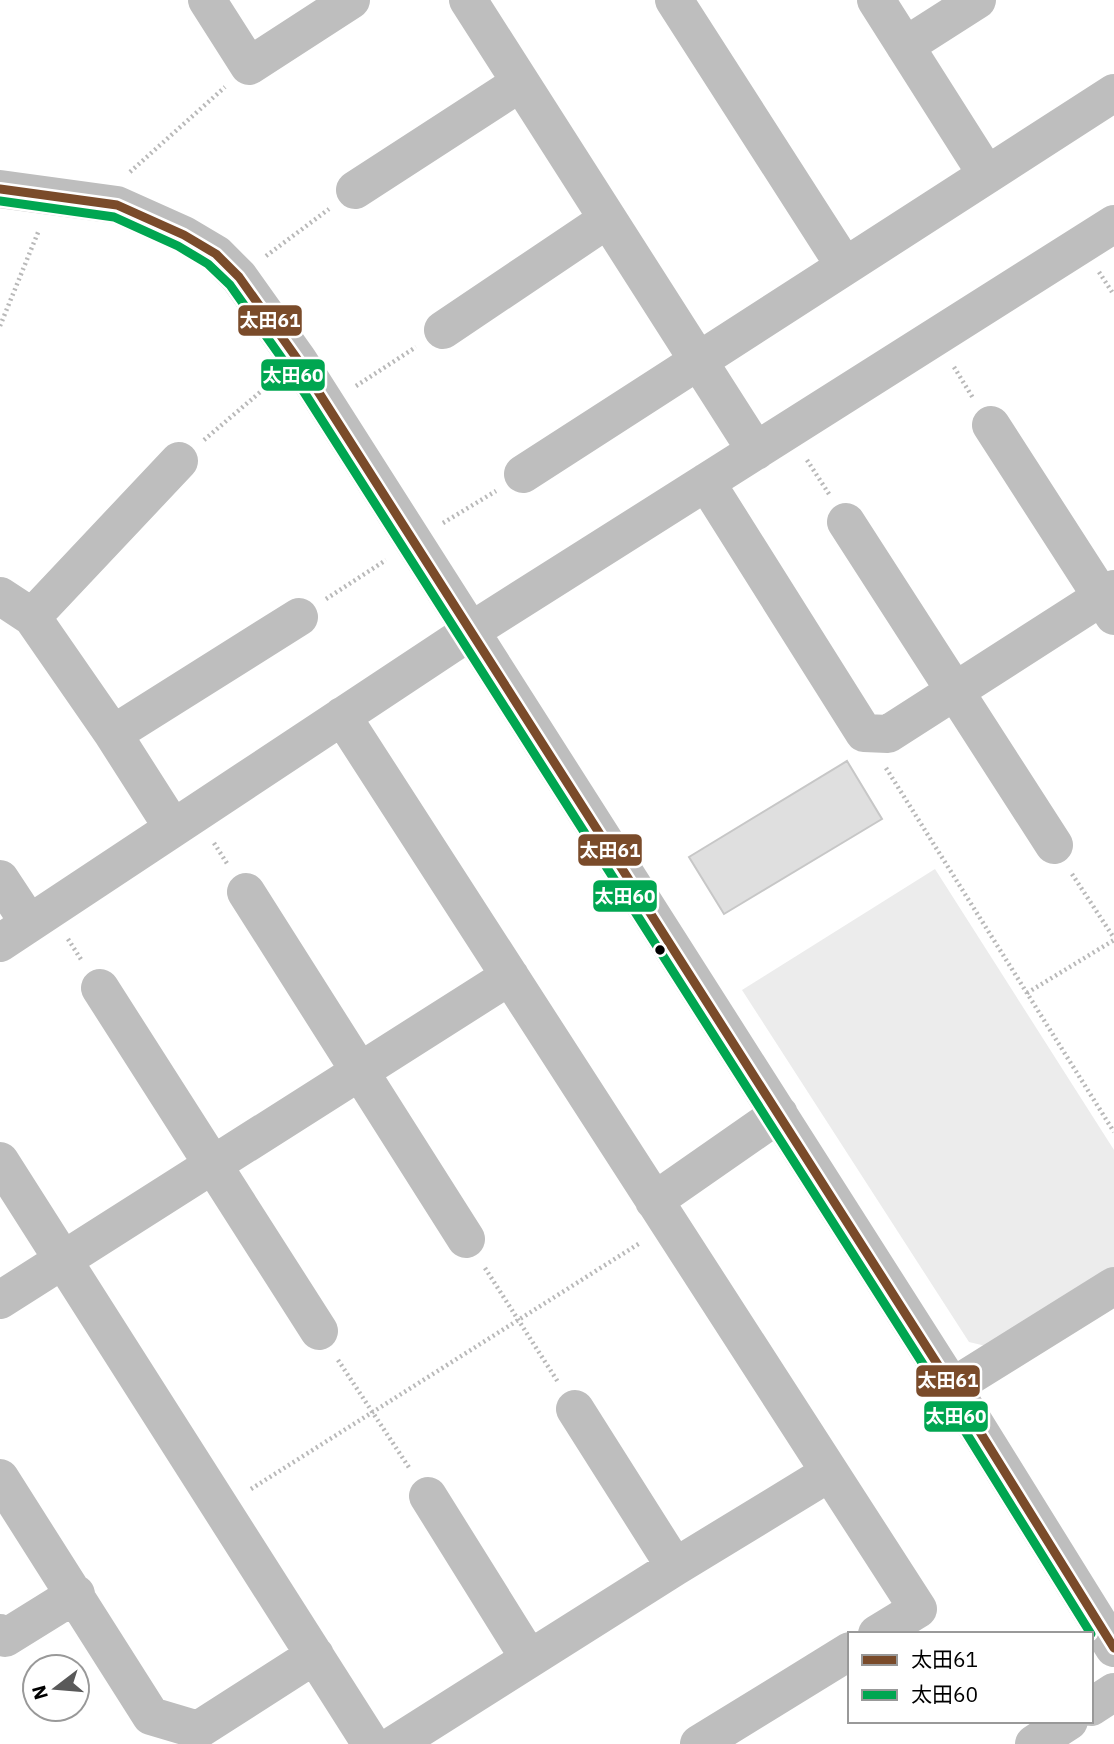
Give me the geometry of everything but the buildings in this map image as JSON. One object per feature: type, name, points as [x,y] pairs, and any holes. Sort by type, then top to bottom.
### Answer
[{"type":"street","points":[[207,0],[249,65],[351,0]]},
{"type":"street","points":[[468,0],[756,451]]},
{"type":"street","points":[[674,0],[844,265]]},
{"type":"street","points":[[876,0],[986,175]]},
{"type":"street","points":[[905,46],[977,0]]},
{"type":"street","points":[[355,190],[520,83]]},
{"type":"street","points":[[523,474],[1114,93]]},
{"type":"street","points":[[0,189],[117,205],[184,235],[216,254],[239,277],[298,360],[471,631],[952,1387],[1114,1648]]},
{"type":"street","points":[[443,330],[608,219]]},
{"type":"street","points":[[0,878],[26,925],[471,631],[1114,225]]},
{"type":"street","points":[[706,482],[864,733],[888,734],[955,690],[1110,601],[991,425]]},
{"type":"street","points":[[32,617],[179,461]]},
{"type":"street","points":[[846,522],[1054,845]]},
{"type":"street","points":[[0,596],[32,617],[113,733],[184,820]]},
{"type":"street","points":[[113,733],[299,617]]},
{"type":"street","points":[[342,716],[918,1609],[880,1632]]},
{"type":"street","points":[[246,892],[466,1239]]},
{"type":"street","points":[[0,1300],[510,976]]},
{"type":"street","points":[[100,988],[319,1331]]},
{"type":"street","points":[[661,1213],[779,1114]]},
{"type":"street","points":[[0,1161],[371,1744]]},
{"type":"street","points":[[952,1387],[1114,1286]]},
{"type":"street","points":[[575,1409],[675,1567]]},
{"type":"street","points":[[395,1744],[675,1567],[829,1474]]},
{"type":"street","points":[[0,1478],[151,1716],[198,1730],[315,1656]]},
{"type":"street","points":[[428,1496],[529,1658]]},
{"type":"street","points":[[0,1633],[5,1638],[76,1594]]},
{"type":"street","points":[[699,1744],[848,1652]]},
{"type":"street","points":[[1093,1706],[1114,1692]]},
{"type":"street","points":[[1034,1744],[1066,1723]]},
{"type":"path","points":[[117,205],[129,173],[249,65]]},
{"type":"path","points":[[239,277],[355,190]]},
{"type":"path","points":[[0,326],[52,197]]},
{"type":"path","points":[[327,406],[443,330]]},
{"type":"path","points":[[935,338],[991,425]]},
{"type":"path","points":[[179,461],[298,360]]},
{"type":"path","points":[[788,430],[846,522]]},
{"type":"path","points":[[299,617],[413,541],[523,474]]},
{"type":"path","points":[[864,733],[1114,1132]]},
{"type":"path","points":[[184,820],[246,892]]},
{"type":"path","points":[[1027,993],[1114,939],[1054,845]]},
{"type":"path","points":[[26,925],[100,988]]},
{"type":"path","points":[[221,1509],[518,1320],[661,1213]]},
{"type":"path","points":[[466,1239],[575,1409]]},
{"type":"path","points":[[319,1331],[428,1496]]},
{"type":"shaded area","points":[[935,869],[1114,1150],[1114,1269],[990,1347],[969,1342],[742,990]]},
{"type":"transit line","name":"太田61","points":[[0,189],[117,205],[184,235],[216,254],[239,277],[298,360],[952,1387],[1114,1648]]},
{"type":"transit line","name":"太田60","points":[[0,201],[114,217],[178,246],[208,264],[230,285],[288,367],[942,1394],[1090,1632]]}]
